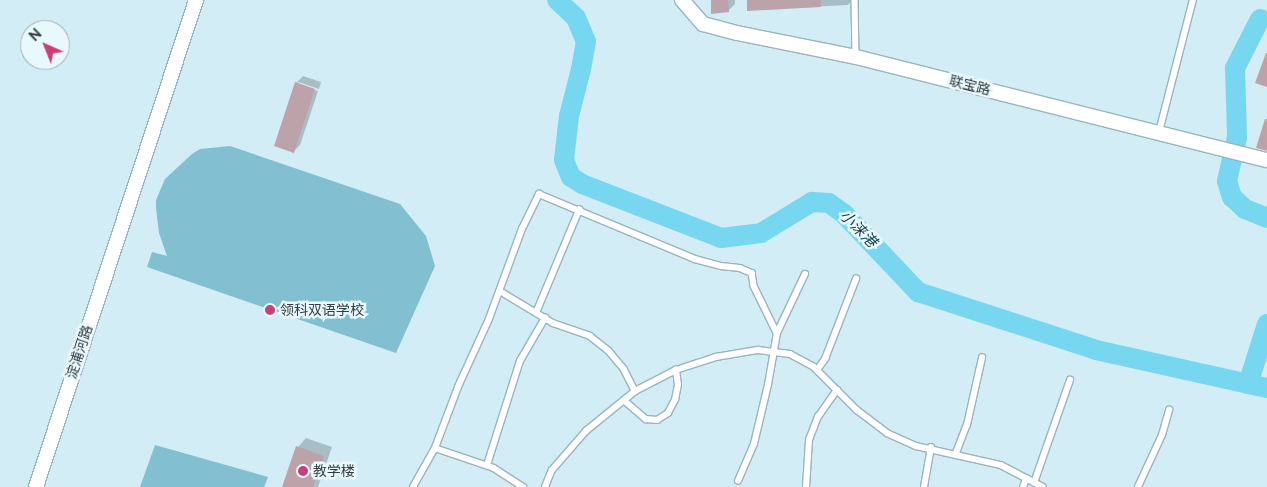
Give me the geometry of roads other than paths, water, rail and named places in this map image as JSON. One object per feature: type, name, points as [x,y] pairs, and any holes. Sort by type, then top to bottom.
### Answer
[{"type":"street","name":"淀浦河路","points":[[36,487],[196,0]]},
{"type":"street","name":"联宝路","points":[[682,0],[703,24],[856,57],[1267,160]]},
{"type":"lane","points":[[855,0],[856,57]]},
{"type":"lane","points":[[1159,132],[1193,0]]},
{"type":"lane","points":[[413,487],[435,448],[458,387],[500,291],[522,229],[538,194],[695,259],[721,266],[740,268],[752,274],[754,286],[777,334]]},
{"type":"lane","points":[[536,313],[579,210]]},
{"type":"lane","points":[[738,481],[754,444],[777,334],[805,274]]},
{"type":"lane","points":[[817,370],[825,359],[856,279]]},
{"type":"lane","points":[[500,291],[545,318],[590,336],[608,351],[624,369],[635,392]]},
{"type":"lane","points":[[486,465],[520,360],[545,318]]},
{"type":"lane","points":[[545,487],[552,470],[586,431],[635,392],[676,370],[716,357],[758,350],[790,354],[817,370],[857,410],[887,433],[916,446],[956,453],[1001,465],[1043,487]]},
{"type":"lane","points":[[956,453],[967,426],[982,358]]},
{"type":"lane","points":[[624,400],[646,419],[657,420],[668,413],[676,400],[678,385],[676,370]]},
{"type":"lane","points":[[1034,482],[1070,380]]},
{"type":"lane","points":[[806,487],[809,440],[818,417],[837,390]]},
{"type":"lane","points":[[1138,487],[1162,435],[1169,410]]},
{"type":"lane","points":[[435,448],[486,465],[523,487]]},
{"type":"lane","points":[[924,487],[931,448]]},
{"type":"lane","points":[[1023,487],[1026,478]]},
{"type":"waterway","name":"小涞港","points":[[557,0],[576,18],[586,41],[569,116],[564,160],[571,177],[582,184],[721,238],[761,233],[812,202],[829,203],[844,214],[918,292],[1096,350],[1267,388]]},
{"type":"waterway","points":[[1260,19],[1235,68],[1237,137],[1227,181],[1232,197],[1245,209],[1267,218]]},
{"type":"waterway","points":[[1248,384],[1267,324]]},
{"type":"place","name":"领科双语学校","points":[[270,310]]},
{"type":"place","name":"教学楼","points":[[303,471]]}]
